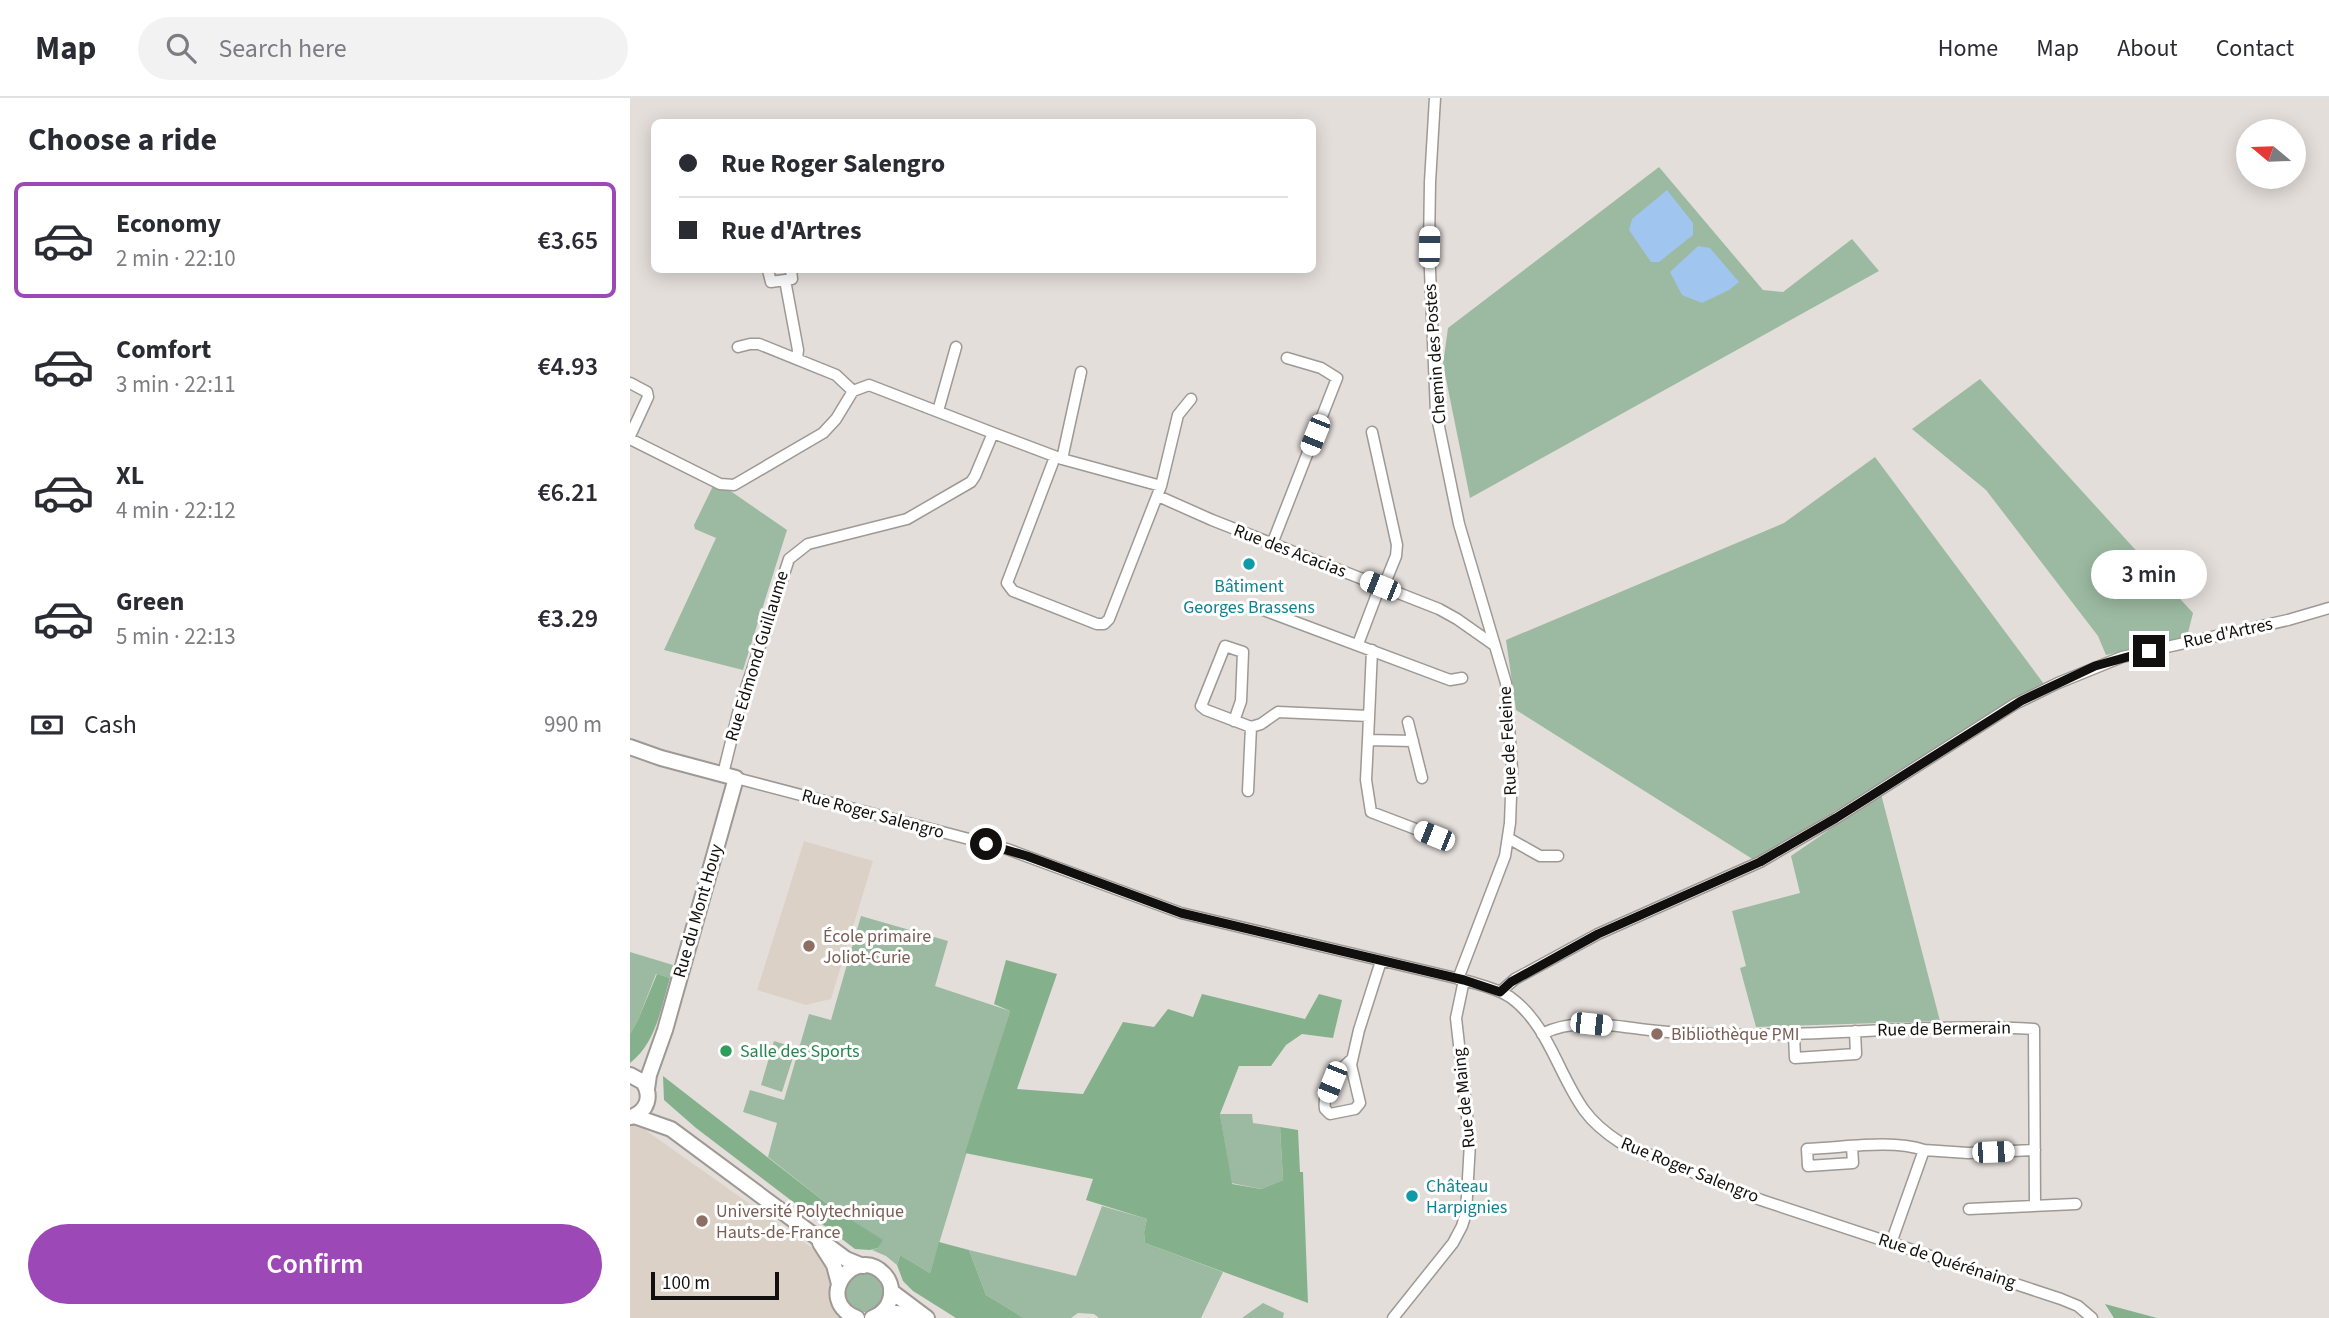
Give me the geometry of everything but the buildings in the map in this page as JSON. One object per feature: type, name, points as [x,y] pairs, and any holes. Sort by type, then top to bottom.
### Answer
[{"type":"main road","name":"Rue Roger Salengro","points":[[630,747],[729,776]]},
{"type":"main road","name":"Rue du Mont Houy","points":[[648,1093],[649,1075],[729,776]]},
{"type":"main road","name":"Rue du Mont Houy","points":[[630,1073],[649,1057],[659,1044]]},
{"type":"main road","points":[[630,1073],[641,1080],[671,1129]]},
{"type":"main road","points":[[632,1117],[644,1109],[648,1093]]},
{"type":"main road","points":[[632,1117],[671,1129],[846,1259],[873,1267],[882,1273],[889,1281],[891,1291],[889,1302],[877,1315]]},
{"type":"main road","points":[[812,1234],[831,1261],[839,1284],[838,1296],[842,1311],[857,1318]]},
{"type":"main road","points":[[839,1284],[846,1273],[863,1266]]},
{"type":"main road","points":[[891,1291],[927,1318]]},
{"type":"main road","points":[[877,1315],[897,1313],[916,1318]]},
{"type":"street","name":"Chemin des Postes","points":[[1435,98],[1429,247],[1436,412],[1456,515],[1494,646]]},
{"type":"street","points":[[769,273],[771,282],[792,279],[791,273]]},
{"type":"street","points":[[785,280],[798,350],[797,359]]},
{"type":"street","points":[[738,347],[759,344],[838,376],[853,391]]},
{"type":"street","points":[[938,411],[956,347]]},
{"type":"street","points":[[1272,544],[1337,378],[1321,368],[1287,358]]},
{"type":"street","points":[[1081,372],[1059,458],[1007,583],[1013,591],[1097,624],[1104,624],[1109,619],[1160,491],[1177,418],[1191,399]]},
{"type":"street","points":[[630,383],[645,391],[648,397],[630,438],[716,482],[730,485],[823,433],[836,419],[853,391],[864,386],[872,385],[993,433]]},
{"type":"street","points":[[1358,644],[1397,549],[1373,432]]},
{"type":"street","name":"Rue des Acacias","points":[[993,433],[1160,491],[1218,523],[1451,615],[1494,646]]},
{"type":"street","name":"Rue Edmond Guillaume","points":[[729,776],[740,709],[789,559],[808,544],[907,519],[971,482],[993,433]]},
{"type":"street","points":[[1258,608],[1450,680],[1462,678]]},
{"type":"street","name":"Rue d'Artres","points":[[1500,992],[1511,982],[1598,934],[1760,862],[1836,818],[2009,708],[2058,682],[2123,657],[2288,620],[2329,608]]},
{"type":"street","points":[[1234,721],[1241,701],[1243,652],[1228,646],[1222,648],[1201,703],[1206,710],[1234,721],[1251,727],[1261,724],[1278,712],[1369,716]]},
{"type":"street","name":"Rue de Feleine","points":[[1461,980],[1494,887],[1508,838],[1512,778],[1510,718],[1506,682],[1494,646]]},
{"type":"street","points":[[1373,650],[1366,780],[1371,811],[1434,836]]},
{"type":"street","points":[[1408,722],[1422,778]]},
{"type":"street","points":[[1248,791],[1251,727]]},
{"type":"street","points":[[1368,740],[1413,741]]},
{"type":"street","name":"Rue Roger Salengro","points":[[729,776],[1007,849],[1181,913],[1461,980],[1500,992],[1527,1012],[1584,1110],[1608,1135],[1633,1149],[1808,1215]]},
{"type":"street","points":[[1508,838],[1540,856],[1558,856]]},
{"type":"street","points":[[1352,1059],[1337,1073],[1324,1101],[1325,1109],[1330,1114],[1355,1109],[1360,1103],[1351,1069],[1352,1059],[1381,961]]},
{"type":"street","name":"Rue de Maing","points":[[1393,1318],[1453,1242],[1465,1218],[1470,1143],[1456,1023],[1461,980]]},
{"type":"street","name":"Rue de Bermerain","points":[[1542,1034],[1558,1026],[1579,1024],[1699,1034],[1794,1035],[1855,1031],[2034,1028],[2035,1150]]},
{"type":"street","name":"Rue de Bermerain","points":[[1794,1035],[1796,1058],[1856,1054],[1855,1031]]},
{"type":"street","points":[[1852,1147],[1853,1163],[1808,1166],[1807,1149],[1852,1147],[1904,1145],[1924,1150],[1968,1153],[2035,1150],[2035,1206]]},
{"type":"street","points":[[1891,1243],[1924,1150]]},
{"type":"street","points":[[1969,1209],[2076,1204]]},
{"type":"street","name":"Rue de Quérénaing","points":[[1808,1215],[2061,1299],[2088,1316]]},
{"type":"shaded area","name":"École primaire Joliot-Curie","points":[[804,841],[873,861],[831,999],[806,1005],[757,990]]},
{"type":"shaded area","name":"Université Polytechnique Hauts-de-France","points":[[630,1119],[815,1250],[830,1275],[830,1295],[844,1318],[630,1318]]},
{"type":"green space","points":[[1659,167],[1763,290],[1783,292],[1852,239],[1879,271],[1470,498],[1443,364],[1448,328]]},
{"type":"green space","points":[[1980,379],[2193,613],[2187,637],[2106,655],[2098,636],[1986,490],[1912,429]]},
{"type":"green space","points":[[1875,457],[2044,684],[1754,860],[1516,710],[1506,640],[1784,523]]},
{"type":"green space","points":[[713,486],[729,490],[787,530],[743,670],[664,650],[716,538],[695,529],[694,525]]},
{"type":"green space","points":[[1881,794],[1940,1021],[1756,1027],[1740,968],[1746,966],[1732,911],[1800,893],[1791,856]]},
{"type":"green space","points":[[861,916],[948,941],[935,986],[1010,1011],[930,1273],[900,1255],[897,1265],[872,1250],[878,1248],[882,1240],[830,1206],[768,1157],[777,1123],[743,1112],[750,1090],[784,1100],[809,1014],[831,1020]]},
{"type":"green space","points":[[630,952],[673,965],[670,978],[656,974],[630,1034]]},
{"type":"green space","points":[[1006,960],[1057,974],[1017,1089],[1083,1094],[1123,1022],[1154,1027],[1168,1009],[1193,1017],[1202,994],[1305,1019],[1319,994],[1342,1000],[1333,1038],[1302,1034],[1286,1045],[1271,1066],[1239,1066],[1220,1114],[1232,1184],[1261,1189],[1283,1180],[1280,1127],[1298,1130],[1300,1172],[1303,1172],[1308,1303],[1145,1243],[1147,1219],[1086,1200],[1093,1179],[965,1153],[1010,1011],[994,1004]]},
{"type":"green space","points":[[657,974],[670,978],[660,1013],[646,1046],[630,1063],[630,1034]]},
{"type":"green space","points":[[774,1041],[796,1048],[782,1092],[761,1085]]},
{"type":"green space","points":[[663,1076],[830,1206],[883,1240],[878,1248],[855,1249],[696,1128],[664,1100]]},
{"type":"green space","points":[[1220,1114],[1252,1114],[1253,1123],[1280,1127],[1283,1180],[1261,1189],[1231,1183]]},
{"type":"green space","points":[[1102,1206],[1147,1219],[1145,1243],[1223,1272],[1201,1318],[1099,1318],[1094,1314],[1078,1313],[1071,1318],[1024,1318],[986,1295],[969,1250],[1076,1276]]},
{"type":"green space","points":[[939,1242],[969,1250],[986,1295],[1024,1318],[956,1318],[913,1291],[903,1281],[897,1265],[900,1255],[930,1273]]},
{"type":"green space","points":[[864,1272],[872,1273],[878,1278],[883,1284],[883,1300],[878,1306],[872,1311],[864,1312],[856,1311],[850,1306],[845,1300],[844,1292],[845,1284],[850,1278],[856,1273]]},
{"type":"green space","points":[[1263,1303],[1284,1313],[1283,1318],[1242,1318]]},
{"type":"green space","points":[[2105,1304],[2157,1318],[2114,1318]]},
{"type":"water","points":[[1667,190],[1693,223],[1693,235],[1659,262],[1651,262],[1629,230],[1632,219]]},
{"type":"water","points":[[1698,246],[1710,248],[1739,282],[1702,303],[1682,295],[1670,272]]},
{"type":"place","name":"Bâtiment Georges Brassens","points":[[1249,564]]},
{"type":"place","name":"École primaire Joliot-Curie","points":[[809,946]]},
{"type":"place","name":"Bibliothèque PMI","points":[[1657,1034]]},
{"type":"place","name":"Salle des Sports","points":[[726,1051]]},
{"type":"place","name":"Château Harpignies","points":[[1412,1196]]},
{"type":"place","name":"Université Polytechnique Hauts-de-France","points":[[702,1221]]},
{"type":"route","points":[[986,844],[1027,856],[1181,913],[1464,980],[1500,992],[1511,982],[1598,934],[1760,862],[1836,818],[2021,701],[2095,666],[2149,651]]}]
